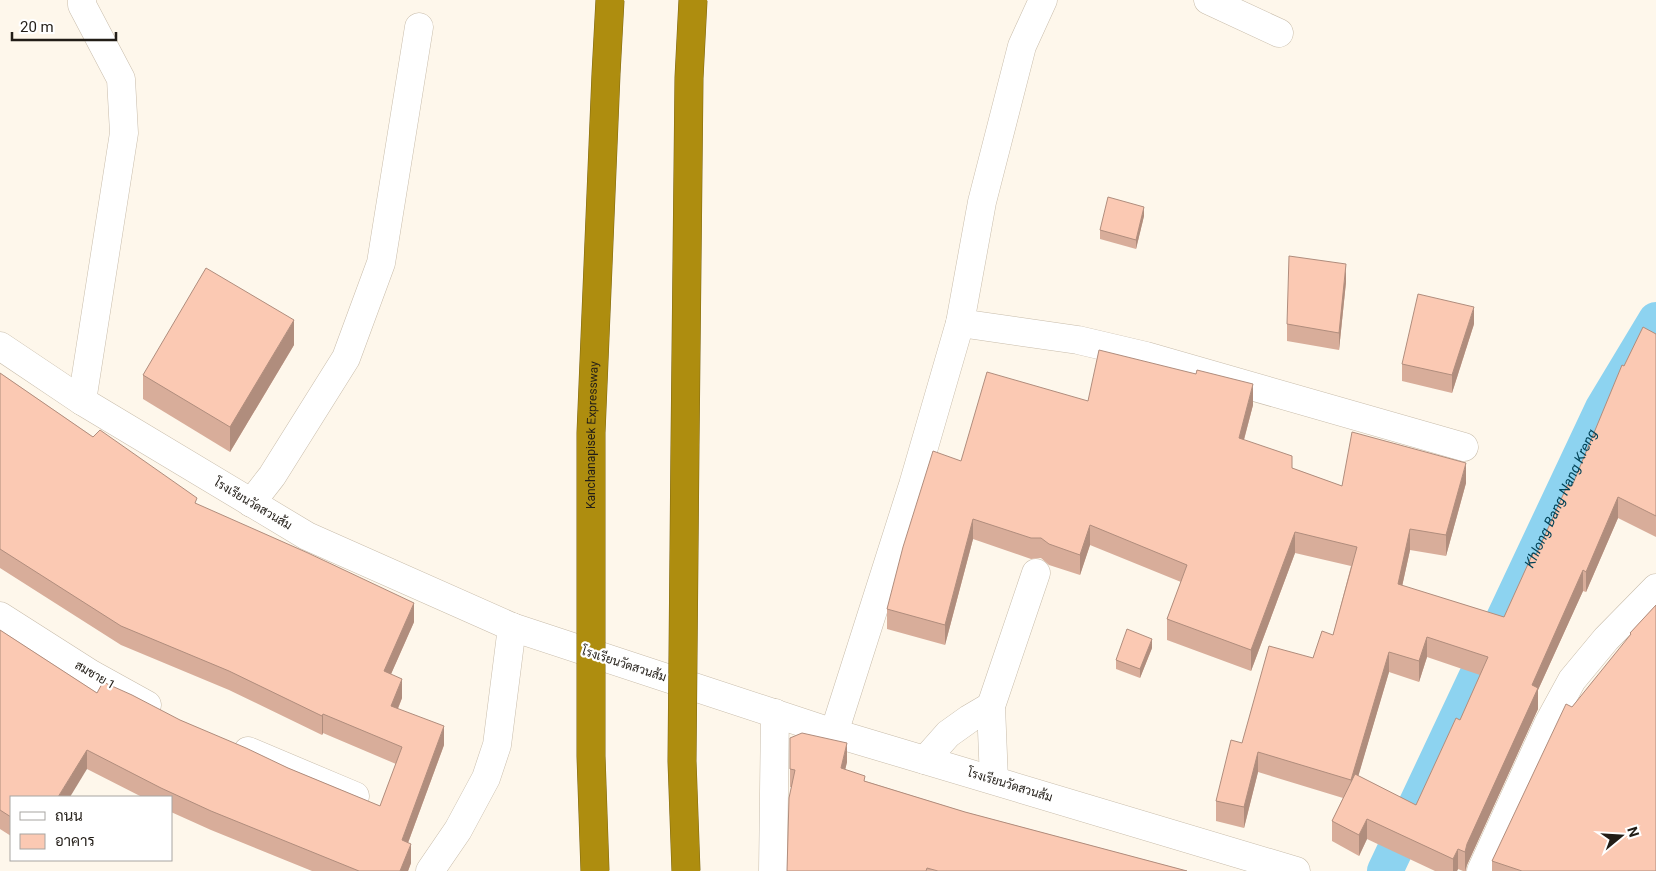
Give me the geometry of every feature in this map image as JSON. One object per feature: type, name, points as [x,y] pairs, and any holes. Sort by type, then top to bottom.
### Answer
[{"type":"highway","name":"Kanchanapisek Expressway","points":[[595,871],[591,756],[591,433],[610,0]]},
{"type":"highway","points":[[686,871],[682,761],[684,445],[688,78],[693,0]]},
{"type":"street","points":[[82,0],[82,5],[89,20],[121,79],[124,133],[82,401]]},
{"type":"street","points":[[834,733],[913,485],[960,323],[982,202],[1022,46],[1043,0]]},
{"type":"street","points":[[1208,0],[1279,33]]},
{"type":"street","points":[[251,502],[272,476],[346,358],[381,263],[419,27]]},
{"type":"street","points":[[960,323],[1078,340],[1146,356],[1464,447]]},
{"type":"street","name":"โรงเรียนวัดสวนส้ม","points":[[0,346],[82,401],[307,536],[512,627],[834,733],[1296,871]]},
{"type":"street","points":[[994,780],[991,706],[1036,573]]},
{"type":"street","points":[[1481,871],[1548,724],[1572,680],[1606,639],[1656,588]]},
{"type":"street","name":"สมชาย 1","points":[[0,616],[91,674],[169,716]]},
{"type":"street","points":[[430,871],[458,830],[486,778],[497,746],[512,627]]},
{"type":"street","points":[[925,760],[948,734],[991,706]]},
{"type":"street","points":[[773,871],[775,713]]},
{"type":"street","points":[[223,740],[359,798]]},
{"type":"building","points":[[1108,197],[1144,207],[1136,240],[1100,230]]},
{"type":"building","points":[[1289,256],[1346,264],[1339,333],[1287,324]]},
{"type":"building","points":[[206,268],[294,320],[230,427],[143,375]]},
{"type":"building","points":[[1418,294],[1474,307],[1452,375],[1402,364]]},
{"type":"building","points":[[1643,327],[1656,334],[1656,516],[1618,497],[1586,572],[1583,570],[1532,685],[1538,688],[1465,852],[1458,849],[1453,859],[1367,819],[1359,835],[1332,821],[1355,774],[1416,805],[1456,718],[1460,720],[1488,657],[1427,637],[1419,661],[1389,652],[1351,780],[1258,752],[1244,807],[1216,801],[1231,740],[1242,743],[1269,646],[1313,658],[1322,631],[1333,635],[1357,547],[1295,532],[1251,650],[1167,619],[1187,565],[1090,525],[1080,555],[1049,544],[1041,538],[1031,538],[973,519],[945,625],[887,609],[903,547],[933,451],[961,461],[987,372],[1088,401],[1099,350],[1196,374],[1197,370],[1253,384],[1239,438],[1292,456],[1292,468],[1342,486],[1352,432],[1466,463],[1446,535],[1410,529],[1398,584],[1504,617],[1533,553],[1536,555],[1568,484],[1572,486],[1622,365],[1624,366]]},
{"type":"building","points":[[0,373],[93,437],[100,430],[197,498],[195,503],[414,603],[384,671],[402,679],[391,706],[444,726],[402,840],[411,844],[400,871],[359,871],[211,811],[87,750],[59,796],[10,796],[10,816],[0,810],[0,630],[97,693],[103,682],[180,720],[380,806],[402,747],[323,714],[322,716],[229,671],[121,626],[0,549]]},
{"type":"building","points":[[1656,605],[1656,871],[1522,871],[1492,861],[1566,704],[1572,707],[1630,633]]},
{"type":"building","points":[[1127,629],[1152,639],[1140,669],[1116,660]]},
{"type":"building","points":[[802,733],[847,743],[841,768],[865,776],[864,781],[965,812],[1187,871],[938,871],[927,868],[926,871],[787,871],[789,798],[795,770],[790,769],[790,738]]},
{"type":"waterway","name":"Khlong Bang Nang Kreng","points":[[1385,871],[1603,408],[1656,320]]}]
